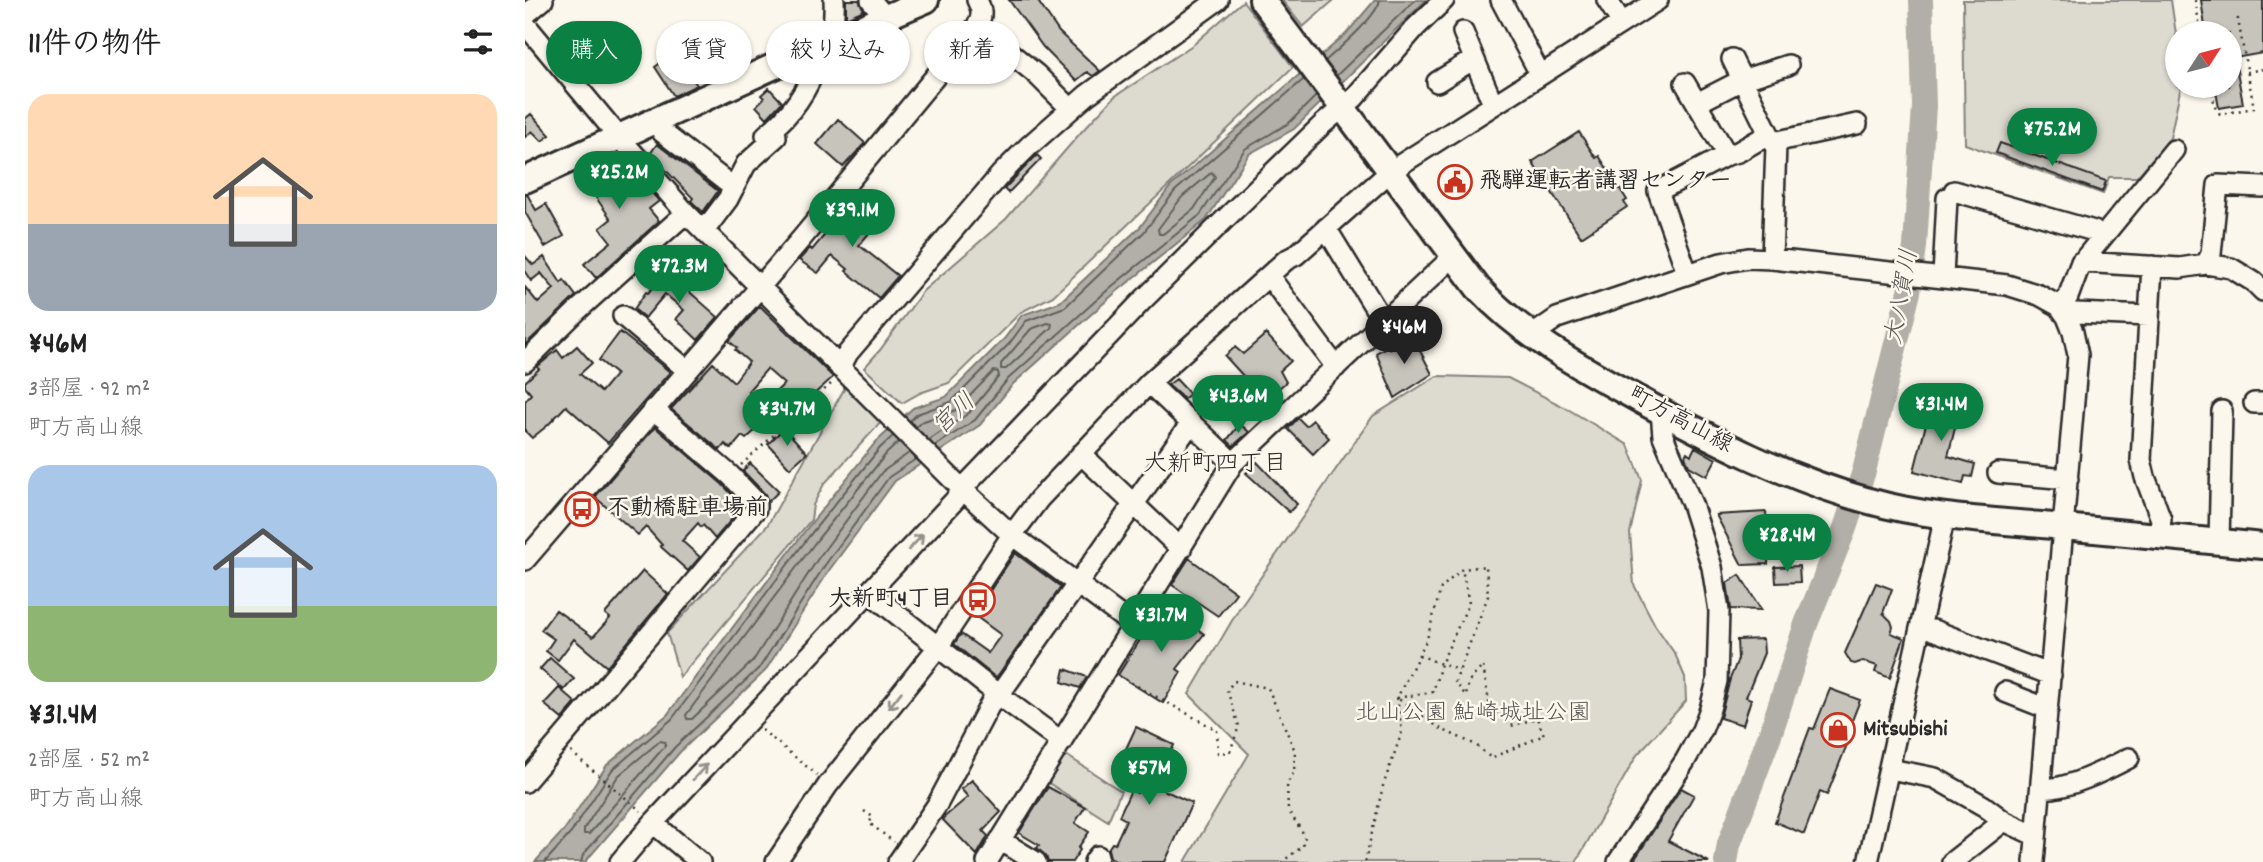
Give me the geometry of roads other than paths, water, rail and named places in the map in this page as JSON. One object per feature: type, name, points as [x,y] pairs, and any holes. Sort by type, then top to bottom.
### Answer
[{"type":"main road","points":[[861,21],[878,9],[926,0]]},
{"type":"main road","name":"町方高山線","points":[[1262,0],[1478,288],[1531,336],[1565,359],[1733,450],[1779,471],[1890,506],[1945,516],[2263,546]]},
{"type":"main road","points":[[525,180],[766,71]]},
{"type":"street","points":[[525,15],[543,0]]},
{"type":"street","points":[[834,0],[834,21]]},
{"type":"street","points":[[977,0],[982,10],[981,21]]},
{"type":"street","points":[[844,371],[848,354],[1028,146],[1087,95],[1218,0]]},
{"type":"street","points":[[620,862],[651,820],[955,500],[959,486],[1444,0]]},
{"type":"street","points":[[1501,0],[1540,74]]},
{"type":"street","points":[[1607,0],[1622,23]]},
{"type":"street","points":[[776,862],[828,785],[938,647],[1039,499],[1149,383],[1392,170],[1658,0]]},
{"type":"street","points":[[525,24],[686,214],[959,486],[1012,535],[1135,626]]},
{"type":"street","points":[[1463,32],[1493,104]]},
{"type":"street","points":[[1437,82],[1474,59]]},
{"type":"street","points":[[1732,59],[1772,140],[1772,259]]},
{"type":"street","points":[[1020,60],[1071,109]]},
{"type":"street","points":[[1697,103],[1742,80],[1789,65]]},
{"type":"street","points":[[1685,83],[1727,155]]},
{"type":"street","points":[[704,231],[734,188],[746,164],[776,137],[769,133],[803,96],[810,84]]},
{"type":"street","points":[[525,560],[802,238],[929,84]]},
{"type":"street","points":[[1686,275],[1658,191],[1727,155],[1772,140],[1857,124]]},
{"type":"street","points":[[662,132],[734,188]]},
{"type":"street","points":[[2085,263],[2086,257],[2174,150]]},
{"type":"street","points":[[2206,264],[2211,254],[2218,185],[2263,187]]},
{"type":"street","points":[[1939,276],[1951,194],[2094,230],[2102,237]]},
{"type":"street","points":[[525,362],[578,310],[686,214]]},
{"type":"street","points":[[1326,228],[1383,321]]},
{"type":"street","points":[[987,862],[1135,626],[1233,463],[1455,255]]},
{"type":"street","points":[[1531,336],[1557,318],[1686,275],[1748,258],[2007,285],[2039,295],[2063,312],[2073,332],[2078,355],[2034,862]]},
{"type":"street","points":[[2063,312],[2081,262],[2180,268],[2206,264],[2231,268],[2263,291]]},
{"type":"street","points":[[2152,266],[2141,460],[2161,519],[2159,536]]},
{"type":"street","points":[[1269,276],[1336,367]]},
{"type":"street","points":[[2063,312],[2149,316]]},
{"type":"street","points":[[623,316],[687,370]]},
{"type":"street","points":[[1149,383],[1233,463]]},
{"type":"street","points":[[525,782],[757,509],[756,502],[730,475],[653,409]]},
{"type":"street","points":[[1618,862],[1697,740],[1710,709],[1717,681],[1719,611],[1712,567],[1692,504],[1663,436],[1661,411]]},
{"type":"street","points":[[2219,542],[2222,411]]},
{"type":"street","points":[[901,856],[946,791],[997,694],[1191,423]]},
{"type":"street","points":[[1081,454],[1181,549]]},
{"type":"street","points":[[1998,473],[2068,479]]},
{"type":"street","points":[[1868,862],[1945,516]]},
{"type":"street","points":[[869,592],[1062,742]]},
{"type":"street","points":[[1933,630],[2051,675]]},
{"type":"street","points":[[2005,692],[2048,709]]},
{"type":"street","points":[[2041,788],[2050,789],[2084,778],[2129,758]]},
{"type":"street","points":[[1900,771],[1935,778],[1984,806],[2004,821],[2036,836]]},
{"type":"street","points":[[651,820],[700,862]]},
{"type":"street","points":[[1952,862],[2004,821]]},
{"type":"street","points":[[1000,840],[1036,862]]},
{"type":"water","name":"宮川","points":[[1375,0],[1426,0],[1294,129],[1249,154],[1206,220],[1115,293],[1013,384],[980,425],[895,481],[830,569],[765,671],[680,752],[585,862],[535,862],[565,829],[607,765],[667,715],[805,531],[875,443],[913,408],[946,397],[1004,339],[1022,315],[1060,302],[1140,227],[1170,187],[1346,34]]},
{"type":"waterway","name":"大八賀川","points":[[1726,862],[1729,844],[1771,732],[1806,624],[1845,528],[1864,471],[1909,292],[1915,246],[1924,106],[1921,0]]},
{"type":"place","name":"飛騨運転者講習センター","points":[[1455,182]]},
{"type":"place","name":"不動橋駐車場前","points":[[582,509]]},
{"type":"place","name":"大新町4丁目","points":[[978,600]]},
{"type":"place","name":"Mitsubishi","points":[[1838,730]]},
{"type":"district","name":"大新町四丁目","points":[[1215,465]]},
{"type":"park label","name":"北山公園 鮎崎城址公園","points":[[1473,714]]}]
